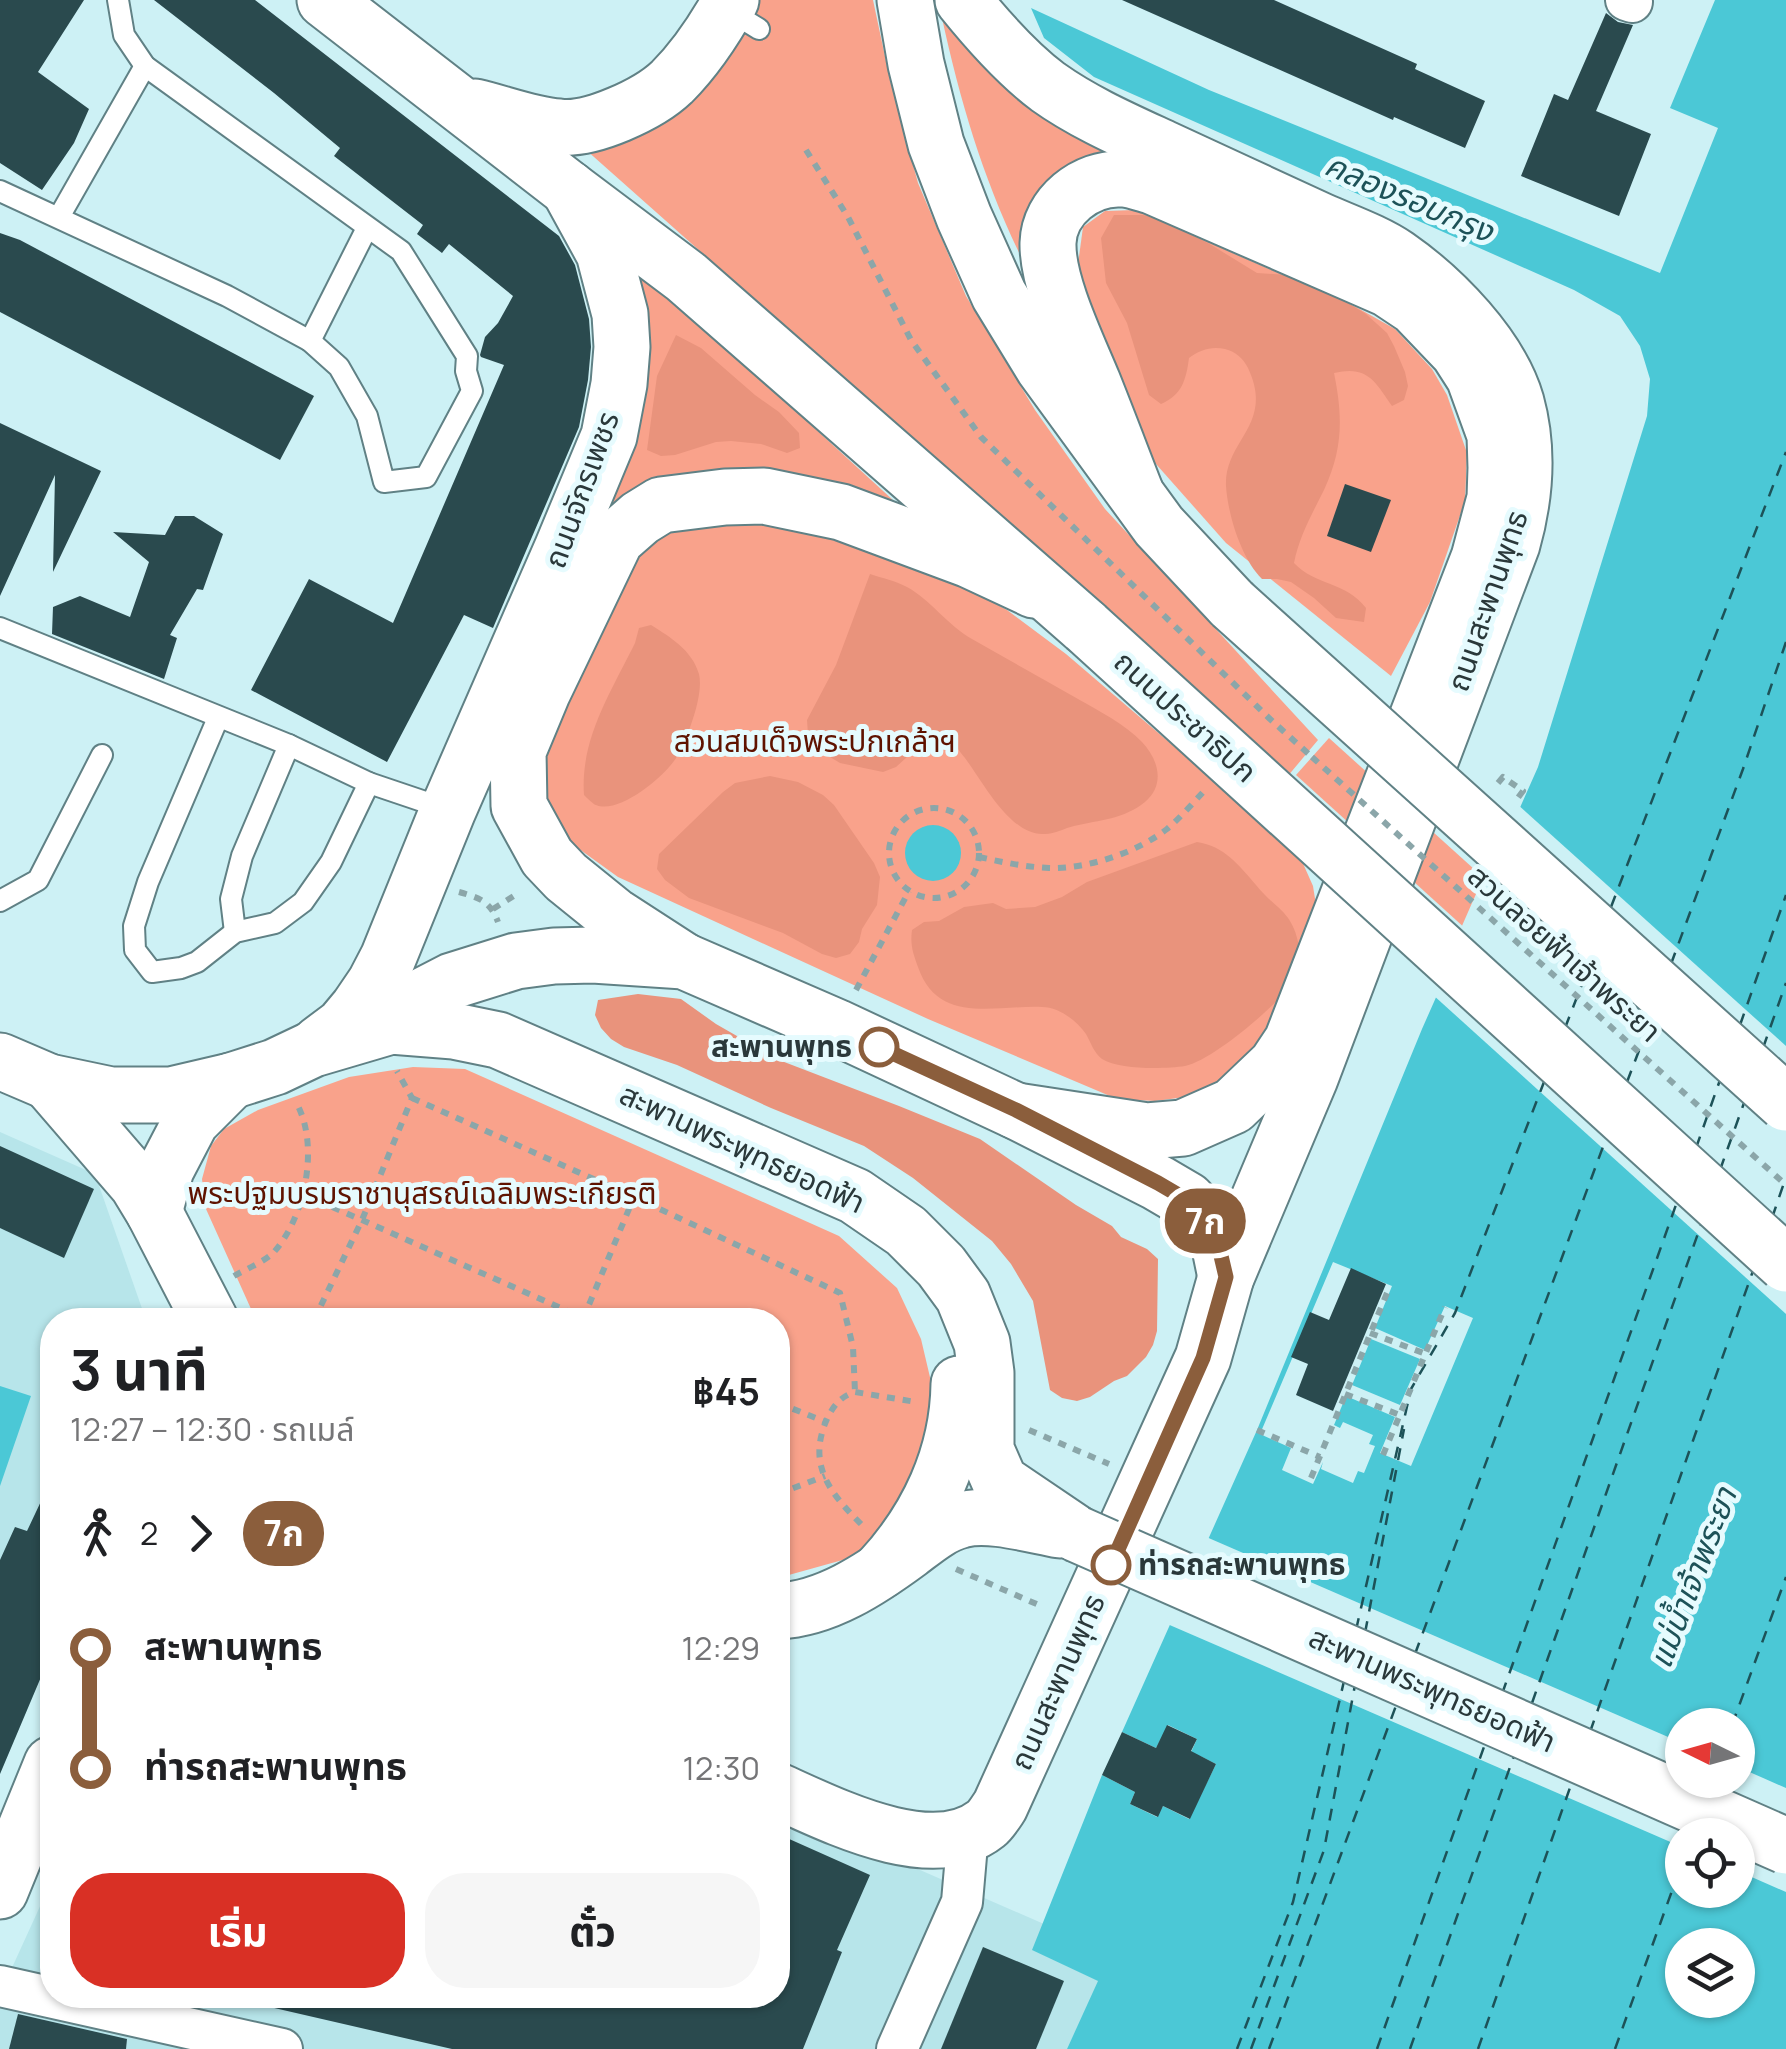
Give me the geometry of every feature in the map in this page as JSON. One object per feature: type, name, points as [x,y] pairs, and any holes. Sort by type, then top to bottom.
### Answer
[{"type":"main road","name":"ถนนจักรเพชร","points":[[154,1212],[166,1169],[191,1121],[273,1065],[343,1026],[375,983],[562,549],[608,436],[619,384],[620,314],[604,253],[569,190],[325,0]]},
{"type":"main road","points":[[905,0],[936,144],[999,295],[1042,367],[1159,526],[1232,604],[1786,1102]]},
{"type":"main road","name":"ถนนสะพานพุทธ","points":[[964,0],[996,38],[1049,88],[1094,114],[1394,255],[1440,291],[1484,341],[1515,399],[1522,430],[1524,472],[1522,509],[1512,544],[1310,1078],[1226,1277],[1203,1358],[1012,1782],[986,1824],[968,1833]]},
{"type":"main road","points":[[458,102],[560,128],[589,125],[629,110],[670,84],[716,26],[739,13]]},
{"type":"main road","points":[[1016,1110],[1148,1131],[1184,1128],[1234,1106],[1276,1065],[1292,1040],[1479,558],[1495,498],[1495,436],[1474,377],[1458,352],[1415,307],[1356,274],[1152,186],[1122,178],[1094,183],[1064,202],[1050,228],[1048,245],[1070,328],[1134,491]]},
{"type":"main road","name":"ถนนประชาธิปก","points":[[569,190],[686,277],[1070,614],[1786,1264]]},
{"type":"main road","points":[[1070,614],[970,560],[842,512],[764,496],[724,496],[662,505],[616,539],[550,675],[518,751],[518,806],[547,857],[566,877],[613,915],[684,961],[1016,1110],[1187,1200],[1204,1218],[1218,1243],[1226,1277]]},
{"type":"main road","points":[[383,1028],[418,998],[452,981],[516,961],[594,955],[684,961]]},
{"type":"main road","name":"ถนนจักรเพชร","points":[[273,1065],[383,1028]]},
{"type":"main road","name":"สะพานพระพุทธยอดฟ้า","points":[[383,1028],[454,1030],[498,1040],[855,1196],[906,1231],[941,1266],[963,1296],[982,1343],[987,1386],[986,1450],[1000,1482],[1077,1534],[1786,1846]]},
{"type":"main road","points":[[0,1061],[49,1082],[111,1095],[170,1095],[273,1065]]},
{"type":"main road","points":[[49,1082],[137,1184],[203,1307]]},
{"type":"main road","points":[[880,1571],[918,1522],[938,1484],[958,1414],[959,1378],[950,1330],[906,1231]]},
{"type":"main road","name":"สะพานพระพุทธยอดฟ้า","points":[[790,1611],[845,1592],[943,1526],[964,1518],[1077,1534]]},
{"type":"main road","points":[[790,1796],[845,1821],[899,1837],[926,1840],[968,1833]]},
{"type":"main road","points":[[0,1892],[30,1843],[40,1807]]},
{"type":"street","points":[[897,2049],[962,1902],[968,1833]]},
{"type":"street","points":[[0,1986],[40,1995]]},
{"type":"street","points":[[98,2008],[282,2049]]},
{"type":"lane","points":[[0,191],[228,296],[310,340],[339,368],[367,416],[384,482],[426,477],[472,391],[466,371],[467,356],[401,251],[145,66],[124,35],[118,0]]},
{"type":"lane","points":[[59,218],[145,66]]},
{"type":"lane","points":[[310,340],[367,228]]},
{"type":"lane","points":[[0,628],[289,745],[369,783],[448,810]]},
{"type":"lane","points":[[218,718],[148,882],[134,926],[134,950],[152,972],[197,962],[235,932],[275,923],[303,902],[331,862],[369,783]]},
{"type":"lane","points":[[235,932],[230,899],[242,856],[289,745]]},
{"type":"lane","points":[[0,901],[38,880],[102,755]]},
{"type":"path","name":"สวนลอยฟ้าเจ้าพระยา","points":[[806,150],[848,218],[911,340],[981,437],[1270,719],[1786,1185]]},
{"type":"path","points":[[1260,730],[1270,719]]},
{"type":"path","points":[[979,857],[1052,868],[1095,862],[1131,850],[1166,830],[1213,781]]},
{"type":"path","points":[[919,810],[947,810],[971,827],[979,857],[975,872],[954,894],[923,897],[898,881],[889,854],[890,840],[907,817],[919,810]]},
{"type":"path","points":[[493,908],[530,886]]},
{"type":"path","points":[[454,890],[493,908],[500,926]]},
{"type":"path","points":[[836,1027],[909,891]]},
{"type":"path","points":[[383,1028],[412,1098],[840,1293],[853,1347],[856,1392]]},
{"type":"path","points":[[203,1307],[235,1276],[272,1255],[303,1194],[308,1173],[308,1140],[302,1114],[273,1065]]},
{"type":"path","points":[[320,1308],[362,1220],[412,1098]]},
{"type":"path","points":[[303,1194],[559,1308]]},
{"type":"path","points":[[589,1308],[634,1197]]},
{"type":"path","points":[[1311,1478],[1386,1293]]},
{"type":"path","points":[[1383,1455],[1445,1307]]},
{"type":"path","points":[[1370,1333],[1426,1354]]},
{"type":"path","points":[[848,1511],[829,1486],[818,1460],[826,1422],[836,1404],[856,1392],[906,1401]]},
{"type":"path","points":[[1345,1394],[1400,1415]]},
{"type":"path","points":[[790,1408],[826,1422]]},
{"type":"path","points":[[1014,1424],[1120,1468]]},
{"type":"path","points":[[1257,1430],[1320,1457]]},
{"type":"path","points":[[790,1489],[825,1476]]},
{"type":"path","points":[[951,1566],[1056,1612]]},
{"type":"shaded area","points":[[0,1132],[95,1174],[142,1308],[40,1308],[40,1679],[0,1774]]},
{"type":"shaded area","points":[[790,1813],[1044,1924],[1033,1950],[1099,1981],[1067,2049],[0,2049],[0,1994],[40,1906],[40,2008],[790,2008]]},
{"type":"green space","name":"สวนสมเด็จพระปกเกล้าฯ","points":[[747,0],[873,0],[918,183],[966,296],[1035,410],[1105,509],[1318,740],[1256,814],[1297,850],[1313,886],[1319,924],[1317,959],[1239,1075],[1193,1096],[1155,1101],[1117,1099],[928,1019],[618,877],[575,846],[543,801],[539,778],[627,570],[655,533],[714,518],[793,522],[892,549],[1007,610],[1066,654],[1190,760],[1228,720],[576,141]]},
{"type":"green space","points":[[944,15],[1067,131],[1130,162],[1023,261],[975,142],[949,50]]},
{"type":"green space","points":[[1135,210],[1356,307],[1395,329],[1432,369],[1447,395],[1467,453],[1465,501],[1430,602],[1391,676],[1226,543],[1148,455],[1093,329],[1078,264],[1083,227],[1105,211]]},
{"type":"green space","points":[[1114,215],[1157,218],[1257,273],[1287,275],[1327,290],[1366,314],[1387,333],[1405,372],[1408,386],[1404,400],[1392,406],[1375,382],[1362,373],[1334,373],[1340,419],[1338,447],[1294,563],[1358,599],[1366,608],[1364,622],[1336,618],[1291,582],[1262,579],[1248,560],[1233,523],[1226,486],[1232,456],[1256,404],[1248,368],[1233,352],[1206,349],[1189,358],[1184,380],[1174,396],[1161,404],[1149,395],[1127,323],[1106,283],[1101,238]]},
{"type":"green space","points":[[631,260],[918,523],[878,506],[592,536]]},
{"type":"green space","points":[[676,335],[701,348],[779,412],[799,433],[800,448],[787,453],[761,444],[731,441],[675,455],[661,456],[647,450],[657,376]]},
{"type":"green space","points":[[870,574],[907,587],[963,633],[1128,729],[1148,749],[1156,764],[1157,780],[1152,795],[1137,808],[1120,815],[1052,833],[1033,833],[1009,818],[958,749],[943,737],[928,738],[896,767],[883,772],[840,763],[815,748],[807,720],[836,665]]},
{"type":"green space","points":[[651,625],[680,645],[696,665],[700,683],[694,715],[678,755],[664,773],[629,799],[606,807],[596,805],[584,795],[592,735],[639,628]]},
{"type":"green space","points":[[1329,738],[1786,1151],[1786,1219],[1296,775]]},
{"type":"green space","points":[[770,776],[798,782],[823,795],[874,863],[880,877],[877,905],[850,954],[836,958],[822,954],[783,933],[689,898],[657,869],[659,854],[723,792],[735,783]]},
{"type":"green space","points":[[1197,842],[1230,858],[1282,911],[1292,925],[1300,951],[1282,995],[1236,1036],[1196,1062],[1154,1068],[1110,1063],[1097,1054],[1078,1024],[1061,1012],[1042,1007],[987,1009],[953,1005],[927,985],[918,967],[912,949],[912,930],[924,922],[939,921],[964,907],[993,903],[1006,909],[1035,907],[1087,882]]},
{"type":"green space","points":[[638,994],[681,999],[779,1060],[980,1139],[1112,1226],[1121,1237],[1147,1249],[1158,1259],[1157,1331],[1146,1357],[1127,1376],[1090,1397],[1077,1401],[1050,1390],[1033,1301],[992,1241],[913,1178],[864,1146],[611,1039],[595,1015],[598,1000]]},
{"type":"green space","name":"พระปฐมบรมราชานุสรณ์เฉลิมพระเกียรติ","points":[[413,1067],[465,1069],[839,1236],[897,1288],[921,1339],[933,1390],[930,1444],[905,1508],[857,1556],[790,1575],[790,1308],[251,1308],[206,1209],[202,1179],[211,1146],[224,1129],[258,1110],[349,1077]]},
{"type":"water","points":[[1715,0],[1786,0],[1786,2049],[1067,2049],[1098,1981],[1032,1950],[1102,1775],[1135,1792],[1130,1804],[1157,1817],[1163,1806],[1189,1819],[1216,1764],[1200,1756],[1195,1764],[1187,1761],[1197,1739],[1168,1725],[1156,1748],[1122,1732],[1257,1430],[1422,1029],[1538,767],[1647,416],[1650,379],[1640,346],[1620,316],[1574,290],[1094,77],[1044,38],[1031,8],[1209,90],[1660,273],[1718,128],[1670,108]]},
{"type":"water","points":[[933,825],[953,833],[961,853],[953,873],[933,881],[913,873],[905,853],[913,833]]},
{"type":"water","points":[[0,1386],[31,1396],[0,1486]]},
{"type":"pier","points":[[1516,803],[1786,1046],[1786,1314],[1432,994]]},
{"type":"pier","points":[[1333,1262],[1392,1286],[1375,1328],[1425,1350],[1445,1306],[1473,1318],[1411,1466],[1380,1453],[1395,1417],[1346,1396],[1334,1425],[1340,1428],[1343,1422],[1373,1435],[1369,1444],[1375,1446],[1364,1473],[1358,1471],[1353,1483],[1321,1469],[1323,1462],[1313,1484],[1282,1470],[1291,1448],[1260,1434]],"holes":[[[1371,1339],[1420,1359],[1400,1405],[1352,1385]]]},
{"type":"pier","points":[[1204,1536],[1665,1736],[1665,1798],[1755,1798],[1755,1774],[1786,1788],[1786,1892],[1755,1878],[1755,1818],[1665,1818],[1665,1840],[1165,1623]]},
{"type":"building","points":[[0,0],[84,0],[38,72],[89,109],[74,143],[42,190],[0,163]]},
{"type":"building","points":[[154,0],[255,0],[559,236],[575,265],[589,319],[591,347],[579,427],[493,628],[464,615],[387,762],[251,690],[309,579],[393,623],[504,365],[480,355],[485,337],[513,296],[449,244],[442,253],[417,234],[423,225],[334,156],[340,148]]},
{"type":"building","points":[[1122,0],[1274,0],[1417,64],[1415,69],[1485,101],[1465,148]]},
{"type":"building","points":[[1606,13],[1618,22],[1633,25],[1596,111],[1651,134],[1619,216],[1521,176],[1554,94],[1568,100]]},
{"type":"building","points":[[0,233],[20,240],[314,396],[280,460],[0,312]]},
{"type":"building","points":[[0,423],[101,471],[53,572],[55,475],[0,596]]},
{"type":"building","points":[[1345,484],[1391,500],[1371,552],[1327,536]]},
{"type":"building","points":[[175,516],[194,516],[223,534],[203,590],[197,589],[170,635],[177,638],[164,679],[52,634],[53,607],[80,596],[130,617],[149,562],[113,532],[165,535]]},
{"type":"building","points":[[0,1146],[94,1189],[64,1258],[0,1228]]},
{"type":"building","points":[[1351,1268],[1386,1284],[1333,1411],[1296,1395],[1308,1364],[1291,1357],[1310,1312],[1329,1320]]},
{"type":"building","points":[[40,1503],[40,1679],[0,1774],[0,1560],[15,1527],[27,1531]]},
{"type":"building","points":[[1167,1725],[1197,1739],[1191,1751],[1216,1764],[1190,1819],[1163,1806],[1158,1817],[1130,1804],[1135,1792],[1102,1775],[1122,1732],[1156,1748]]},
{"type":"building","points":[[790,1839],[870,1875],[837,1950],[842,1952],[803,2049],[452,2049],[274,2008],[790,2008]]},
{"type":"building","points":[[983,1947],[1064,1981],[1036,2049],[941,2049]]},
{"type":"building","points":[[18,2014],[127,2039],[126,2049],[9,2049]]},
{"type":"ferry route","points":[[1611,907],[1786,452]]},
{"type":"ferry route","points":[[1671,964],[1786,642]]},
{"type":"ferry route","points":[[1740,1025],[1786,895]]},
{"type":"ferry route","points":[[1565,1028],[1591,961]]},
{"type":"ferry route","points":[[1763,1048],[1786,983]]},
{"type":"ferry route","points":[[1627,1082],[1651,1019]]},
{"type":"ferry route","points":[[1696,1148],[1720,1080]]},
{"type":"ferry route","points":[[1356,1630],[1411,1389],[1455,1313],[1544,1082]]},
{"type":"ferry route","points":[[1720,1170],[1744,1103]]},
{"type":"ferry route","points":[[1415,1654],[1607,1136]]},
{"type":"ferry route","points":[[1772,1218],[1786,1177]]},
{"type":"ferry route","points":[[1502,1694],[1677,1202]]},
{"type":"ferry route","points":[[1532,1703],[1701,1225]]},
{"type":"ferry route","points":[[1590,1732],[1754,1268]]},
{"type":"ferry route","points":[[1365,1633],[1404,1429]]},
{"type":"ferry route","points":[[1738,1708],[1786,1577]]},
{"type":"ferry route","points":[[1237,2049],[1293,1902],[1344,1681]]},
{"type":"ferry route","points":[[1251,2049],[1324,1850],[1355,1685]]},
{"type":"ferry route","points":[[1269,2049],[1397,1703]]},
{"type":"ferry route","points":[[1377,2049],[1485,1744]]},
{"type":"ferry route","points":[[1410,2049],[1515,1753]]},
{"type":"ferry route","points":[[1478,2049],[1572,1782]]},
{"type":"ferry route","points":[[1615,2049],[1666,1908]]},
{"type":"bus line","name":"7ก","points":[[879,1047],[1016,1110],[1158,1183],[1187,1200],[1204,1218],[1218,1243],[1226,1277],[1203,1358],[1111,1565]]},
{"type":"place","name":"สะพานพุทธ","points":[[879,1047]]},
{"type":"place","name":"ท่ารถสะพานพุทธ","points":[[1111,1565]]},
{"type":"water label","name":"คลองรอบกรุง","points":[[1409,198]]},
{"type":"water label","name":"แม่น้ำเจ้าพระยา","points":[[1693,1578]]}]
